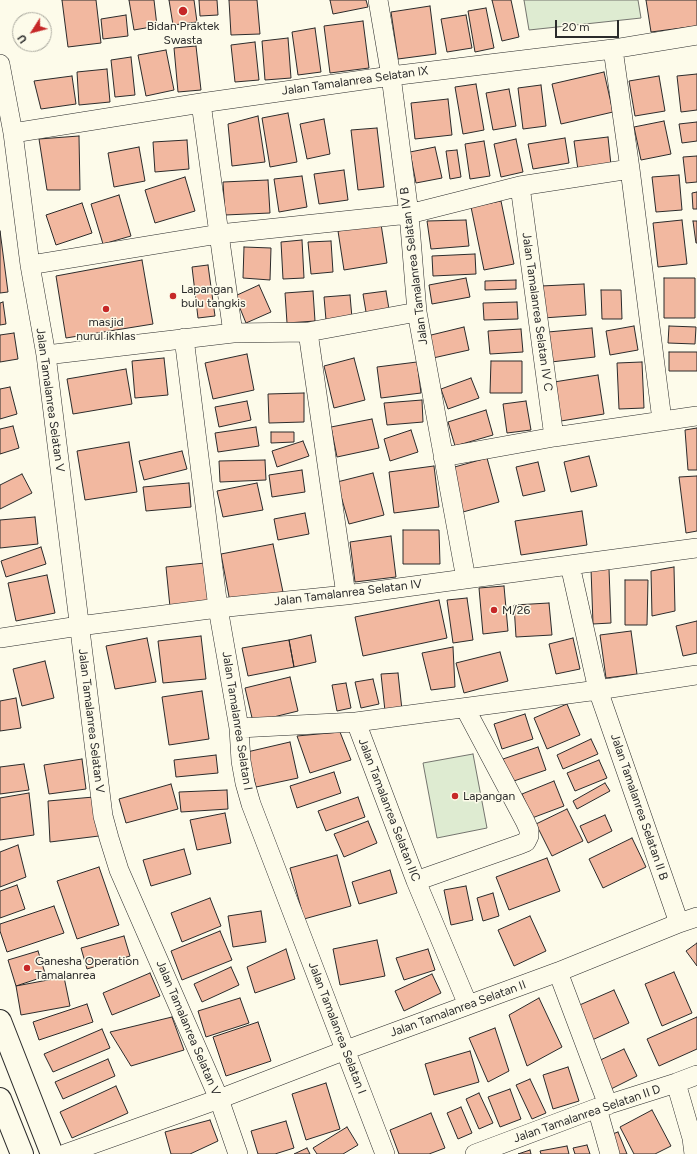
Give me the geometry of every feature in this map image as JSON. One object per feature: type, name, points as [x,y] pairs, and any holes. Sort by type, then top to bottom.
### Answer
[{"type":"main road","points":[[0,1021],[52,1154]]},
{"type":"main road","points":[[0,1099],[22,1154]]},
{"type":"street","name":"Jalan Tamalanrea Selatan IV B","points":[[378,0],[391,76],[409,214],[417,312],[466,579]]},
{"type":"street","name":"Jalan Tamalanrea Selatan IX","points":[[13,132],[391,76],[613,49],[697,35]]},
{"type":"street","points":[[613,49],[662,420]]},
{"type":"street","name":"Jalan Tamalanrea Selatan V","points":[[0,64],[13,132],[30,265],[46,356],[103,816],[119,870],[219,1099],[238,1154]]},
{"type":"street","points":[[201,103],[233,333]]},
{"type":"street","points":[[30,265],[219,234],[409,214],[520,186],[630,169]]},
{"type":"street","name":"Jalan Tamalanrea Selatan IV C","points":[[520,186],[554,437]]},
{"type":"street","points":[[46,356],[233,333],[308,332],[417,312]]},
{"type":"street","points":[[308,332],[346,595]]},
{"type":"street","name":"Jalan Tamalanrea Selatan I","points":[[184,338],[218,608],[239,728],[241,762],[251,804],[385,1154]]},
{"type":"street","points":[[443,458],[554,437],[697,416]]},
{"type":"street","name":"Jalan Tamalanrea Selatan IV","points":[[0,638],[218,608],[346,595],[697,548]]},
{"type":"street","name":"Jalan Tamalanrea Selatan II B","points":[[570,565],[598,690],[679,923]]},
{"type":"street","points":[[239,728],[356,722],[598,690],[697,675]]},
{"type":"street","points":[[416,881],[521,844],[526,842],[529,836],[529,830],[525,821],[465,708]]},
{"type":"street","name":"Jalan Tamalanrea Selatan IIC","points":[[356,722],[416,881],[468,1005]]},
{"type":"street","name":"Jalan Tamalanrea Selatan II","points":[[64,1154],[219,1099],[346,1050],[558,972],[697,917]]},
{"type":"street","points":[[558,972],[602,1106],[610,1154]]},
{"type":"street","name":"Jalan Tamalanrea Selatan II D","points":[[475,1154],[602,1106],[697,1075]]},
{"type":"street","name":"Jalan Tamalanrea Selatan II D","points":[[676,1083],[694,1143]]},
{"type":"green space","points":[[524,0],[638,0],[641,18],[529,30]]},
{"type":"green space","name":"Lapangan","points":[[473,754],[487,828],[437,838],[423,763]]},
{"type":"building","points":[[62,0],[96,0],[101,43],[68,47]]},
{"type":"building","points":[[129,0],[154,0],[157,26],[134,30]]},
{"type":"building","name":"Bidan Praktek Swasta","points":[[169,0],[194,0],[197,22],[173,25]]},
{"type":"building","points":[[199,0],[217,0],[218,15],[200,16]]},
{"type":"building","points":[[229,0],[257,0],[260,34],[231,35]]},
{"type":"building","points":[[330,0],[366,0],[368,7],[333,14]]},
{"type":"building","points":[[492,0],[511,0],[519,37],[502,41]]},
{"type":"building","points":[[646,0],[697,0],[697,26],[651,32]]},
{"type":"building","points":[[430,6],[436,54],[398,59],[391,12]]},
{"type":"building","points":[[486,8],[494,48],[475,52],[468,11]]},
{"type":"building","points":[[126,15],[128,36],[103,39],[101,19]]},
{"type":"building","points":[[466,15],[472,48],[447,52],[441,19]]},
{"type":"building","points":[[363,21],[369,68],[330,73],[324,26]]},
{"type":"building","points":[[315,28],[321,72],[298,75],[292,32]]},
{"type":"building","points":[[288,38],[291,78],[265,80],[262,41]]},
{"type":"building","points":[[255,42],[259,80],[235,82],[231,45]]},
{"type":"building","points":[[196,46],[201,90],[178,92],[174,48]]},
{"type":"building","points":[[166,50],[174,90],[146,96],[138,55]]},
{"type":"building","points":[[131,57],[135,95],[115,97],[111,60]]},
{"type":"building","points":[[107,69],[110,102],[79,105],[77,72]]},
{"type":"building","points":[[604,72],[613,112],[561,124],[552,84]]},
{"type":"building","points":[[697,74],[697,110],[681,112],[677,76]]},
{"type":"building","points":[[72,76],[76,104],[41,109],[34,81]]},
{"type":"building","points":[[659,76],[665,111],[635,116],[629,81]]},
{"type":"building","points":[[476,84],[484,130],[463,134],[455,87]]},
{"type":"building","points":[[541,85],[546,126],[523,129],[518,88]]},
{"type":"building","points":[[509,89],[516,126],[493,130],[486,93]]},
{"type":"building","points":[[448,99],[452,135],[415,139],[411,103]]},
{"type":"building","points":[[288,113],[297,162],[270,167],[262,118]]},
{"type":"building","points":[[258,116],[265,162],[232,166],[228,124]]},
{"type":"building","points":[[324,119],[330,154],[307,159],[300,124]]},
{"type":"building","points":[[664,121],[671,154],[641,160],[634,127]]},
{"type":"building","points":[[697,122],[697,141],[682,143],[679,124]]},
{"type":"building","points":[[377,128],[384,187],[358,190],[351,130]]},
{"type":"building","points":[[79,136],[80,190],[47,190],[39,139]]},
{"type":"building","points":[[608,137],[611,165],[578,170],[574,141]]},
{"type":"building","points":[[565,138],[569,163],[533,169],[528,144]]},
{"type":"building","points":[[516,139],[523,172],[501,177],[494,144]]},
{"type":"building","points":[[187,140],[189,169],[155,172],[153,142]]},
{"type":"building","points":[[484,141],[490,176],[470,179],[465,144]]},
{"type":"building","points":[[139,147],[145,181],[114,187],[108,153]]},
{"type":"building","points":[[435,147],[442,178],[416,183],[410,152]]},
{"type":"building","points":[[457,150],[461,177],[450,179],[446,151]]},
{"type":"building","points":[[697,156],[697,182],[686,183],[683,157]]},
{"type":"building","points":[[344,170],[348,200],[319,204],[314,174]]},
{"type":"building","points":[[679,175],[682,210],[656,212],[652,177]]},
{"type":"building","points":[[302,176],[307,207],[279,212],[274,179]]},
{"type":"building","points":[[185,177],[195,211],[155,223],[145,190]]},
{"type":"building","points":[[268,180],[270,213],[225,215],[223,182]]},
{"type":"building","points":[[697,192],[697,209],[693,209],[692,193]]},
{"type":"building","points":[[119,195],[131,236],[103,244],[91,204]]},
{"type":"building","points":[[501,201],[514,264],[484,270],[471,207]]},
{"type":"building","points":[[82,203],[92,233],[56,245],[46,215]]},
{"type":"building","points":[[466,220],[469,246],[431,249],[427,221]]},
{"type":"building","points":[[682,220],[687,264],[658,267],[653,223]]},
{"type":"building","points":[[693,221],[697,221],[697,243],[696,243]]},
{"type":"building","points":[[381,224],[387,263],[344,270],[338,231]]},
{"type":"building","points":[[0,231],[8,292],[0,293]]},
{"type":"building","points":[[302,240],[304,278],[283,279],[281,242]]},
{"type":"building","points":[[331,241],[333,272],[311,274],[308,242]]},
{"type":"building","points":[[244,247],[271,248],[270,280],[243,278]]},
{"type":"building","points":[[475,254],[476,274],[433,276],[432,256]]},
{"type":"building","name":"masjid nurul ikhlas","points":[[142,260],[153,324],[66,338],[56,276]]},
{"type":"building","points":[[208,265],[215,316],[198,318],[192,267]]},
{"type":"building","points":[[466,278],[470,297],[432,304],[429,285]]},
{"type":"building","points":[[664,278],[695,278],[695,318],[664,318]]},
{"type":"building","points":[[516,280],[516,289],[485,290],[485,281]]},
{"type":"building","points":[[584,284],[586,315],[543,318],[541,286]]},
{"type":"building","points":[[259,285],[271,312],[246,323],[235,296]]},
{"type":"building","points":[[601,290],[621,290],[622,319],[602,319]]},
{"type":"building","points":[[313,291],[315,321],[287,323],[285,293]]},
{"type":"building","points":[[386,291],[390,315],[367,318],[363,294]]},
{"type":"building","points":[[350,295],[352,318],[326,320],[324,297]]},
{"type":"building","points":[[3,302],[6,324],[0,325],[0,303]]},
{"type":"building","points":[[517,302],[518,319],[484,320],[483,303]]},
{"type":"building","points":[[634,326],[638,350],[610,355],[606,331]]},
{"type":"building","points":[[669,326],[696,327],[695,344],[668,343]]},
{"type":"building","points":[[464,327],[469,350],[433,358],[427,336]]},
{"type":"building","points":[[592,328],[595,357],[551,362],[548,332]]},
{"type":"building","points":[[521,329],[523,352],[490,354],[488,331]]},
{"type":"building","points":[[14,333],[18,359],[0,362],[0,335]]},
{"type":"building","points":[[669,352],[697,352],[697,371],[669,371]]},
{"type":"building","points":[[247,354],[254,390],[213,399],[205,363]]},
{"type":"building","points":[[164,358],[168,395],[135,398],[132,361]]},
{"type":"building","points":[[354,358],[365,400],[334,408],[324,366]]},
{"type":"building","points":[[491,361],[522,361],[522,393],[490,393]]},
{"type":"building","points":[[417,362],[421,393],[381,398],[377,367]]},
{"type":"building","points":[[642,362],[644,408],[619,409],[617,363]]},
{"type":"building","points":[[126,369],[132,404],[73,414],[67,379]]},
{"type":"building","points":[[598,375],[604,414],[561,421],[554,382]]},
{"type":"building","points":[[471,378],[479,398],[448,409],[441,389]]},
{"type":"building","points":[[10,387],[17,414],[0,419],[0,389]]},
{"type":"building","points":[[304,393],[304,422],[269,423],[268,394]]},
{"type":"building","points":[[422,400],[423,422],[387,425],[384,403]]},
{"type":"building","points":[[247,401],[251,420],[219,427],[215,407]]},
{"type":"building","points":[[526,401],[531,430],[507,433],[503,404]]},
{"type":"building","points":[[486,410],[493,435],[455,446],[448,422]]},
{"type":"building","points":[[372,419],[379,448],[337,457],[331,427]]},
{"type":"building","points":[[13,426],[19,448],[0,454],[0,429]]},
{"type":"building","points":[[256,427],[259,446],[218,452],[215,433]]},
{"type":"building","points":[[697,428],[697,470],[688,470],[685,430]]},
{"type":"building","points":[[411,430],[418,452],[390,461],[384,439]]},
{"type":"building","points":[[271,432],[294,432],[294,442],[271,443]]},
{"type":"building","points":[[303,441],[309,456],[277,467],[272,451]]},
{"type":"building","points":[[129,442],[137,492],[85,500],[77,451]]},
{"type":"building","points":[[182,451],[187,469],[144,480],[139,461]]},
{"type":"building","points":[[589,456],[597,486],[571,492],[564,462]]},
{"type":"building","points":[[487,458],[499,502],[463,512],[451,468]]},
{"type":"building","points":[[265,460],[266,480],[220,482],[219,461]]},
{"type":"building","points":[[538,462],[545,491],[523,496],[516,467]]},
{"type":"building","points":[[434,466],[439,507],[394,513],[389,472]]},
{"type":"building","points":[[302,470],[305,492],[272,497],[269,475]]},
{"type":"building","points":[[373,473],[384,515],[349,524],[337,482]]},
{"type":"building","points":[[22,474],[32,493],[0,509],[0,485]]},
{"type":"building","points":[[697,476],[697,531],[686,533],[679,477]]},
{"type":"building","points":[[189,483],[191,507],[146,511],[143,487]]},
{"type":"building","points":[[257,483],[263,510],[223,517],[217,491]]},
{"type":"building","points":[[582,511],[587,545],[521,555],[515,521]]},
{"type":"building","points":[[305,513],[309,534],[278,540],[274,519]]},
{"type":"building","points":[[35,517],[38,544],[0,548],[0,520]]},
{"type":"building","points":[[403,530],[439,530],[440,564],[403,564]]},
{"type":"building","points":[[391,536],[396,577],[355,582],[350,542]]},
{"type":"building","points":[[273,544],[283,592],[230,602],[221,554]]},
{"type":"building","points":[[41,547],[46,564],[6,577],[1,561]]},
{"type":"building","points":[[205,563],[209,603],[170,607],[166,567]]},
{"type":"building","points":[[674,567],[675,611],[652,616],[651,571]]},
{"type":"building","points":[[591,569],[609,569],[611,623],[593,624]]},
{"type":"building","points":[[47,575],[55,613],[16,621],[8,583]]},
{"type":"building","points":[[625,580],[648,580],[647,625],[625,625]]},
{"type":"building","name":"M/26","points":[[504,586],[508,631],[483,634],[479,588]]},
{"type":"building","points":[[467,598],[473,640],[453,643],[447,600]]},
{"type":"building","points":[[439,600],[447,638],[363,656],[355,617]]},
{"type":"building","points":[[549,603],[552,635],[516,637],[514,605]]},
{"type":"building","points":[[697,621],[697,653],[683,656],[676,626]]},
{"type":"building","points":[[631,631],[637,674],[606,678],[600,635]]},
{"type":"building","points":[[311,635],[316,662],[294,667],[289,640]]},
{"type":"building","points":[[201,636],[206,679],[163,683],[158,641]]},
{"type":"building","points":[[147,638],[156,682],[115,689],[106,646]]},
{"type":"building","points":[[573,638],[580,669],[556,674],[549,644]]},
{"type":"building","points":[[289,640],[294,667],[248,676],[242,648]]},
{"type":"building","points":[[453,647],[455,687],[431,690],[422,653]]},
{"type":"building","points":[[500,652],[508,681],[464,693],[456,663]]},
{"type":"building","points":[[45,661],[54,698],[22,706],[13,669]]},
{"type":"building","points":[[398,673],[402,710],[385,711],[381,674]]},
{"type":"building","points":[[290,677],[298,711],[253,722],[245,688]]},
{"type":"building","points":[[373,679],[379,704],[361,708],[355,682]]},
{"type":"building","points":[[346,683],[351,708],[337,711],[332,685]]},
{"type":"building","points":[[202,691],[209,739],[169,745],[162,697]]},
{"type":"building","points":[[16,698],[21,728],[0,731],[0,701]]},
{"type":"building","points":[[567,704],[580,735],[547,749],[534,718]]},
{"type":"building","points":[[525,714],[533,739],[502,749],[494,724]]},
{"type":"building","points":[[340,732],[351,760],[310,773],[297,736]]},
{"type":"building","points":[[591,739],[598,754],[563,769],[557,755]]},
{"type":"building","points":[[290,742],[298,778],[256,787],[247,752]]},
{"type":"building","points":[[538,747],[546,770],[511,782],[503,759]]},
{"type":"building","points":[[216,755],[218,773],[176,777],[174,760]]},
{"type":"building","points":[[82,759],[86,789],[49,794],[44,765]]},
{"type":"building","points":[[599,760],[607,778],[575,791],[567,773]]},
{"type":"building","points":[[24,764],[29,790],[0,794],[0,767]]},
{"type":"building","points":[[334,772],[341,793],[297,808],[290,786]]},
{"type":"building","points":[[554,781],[564,806],[532,818],[522,794]]},
{"type":"building","points":[[605,783],[610,791],[577,809],[573,801]]},
{"type":"building","points":[[171,784],[178,809],[126,823],[119,799]]},
{"type":"building","points":[[227,790],[228,809],[181,812],[179,792]]},
{"type":"building","points":[[29,793],[34,835],[0,840],[0,798]]},
{"type":"building","points":[[94,797],[99,836],[50,842],[48,801]]},
{"type":"building","points":[[358,797],[365,817],[326,831],[318,811]]},
{"type":"building","points":[[567,809],[583,841],[552,856],[536,824]]},
{"type":"building","points":[[225,813],[231,843],[197,850],[190,820]]},
{"type":"building","points":[[605,815],[612,831],[588,843],[580,826]]},
{"type":"building","points":[[368,821],[377,843],[344,857],[334,834]]},
{"type":"building","points":[[632,838],[646,867],[603,888],[589,859]]},
{"type":"building","points":[[18,845],[26,877],[0,887],[0,852]]},
{"type":"building","points":[[184,849],[191,874],[151,886],[143,860]]},
{"type":"building","points":[[337,855],[351,906],[304,919],[290,868]]},
{"type":"building","points":[[547,858],[560,891],[509,910],[496,877]]},
{"type":"building","points":[[99,867],[119,925],[77,939],[57,881]]},
{"type":"building","points":[[390,870],[397,893],[359,904],[352,882]]},
{"type":"building","points":[[17,885],[25,909],[0,918],[0,891]]},
{"type":"building","points":[[466,886],[473,920],[451,925],[444,890]]},
{"type":"building","points":[[493,893],[499,916],[483,921],[477,898]]},
{"type":"building","points":[[210,898],[221,926],[182,942],[171,913]]},
{"type":"building","points":[[54,906],[64,933],[7,952],[0,931],[0,924]]},
{"type":"building","points":[[261,911],[266,942],[233,947],[228,916]]},
{"type":"building","points":[[530,916],[546,951],[514,966],[498,930]]},
{"type":"building","points":[[220,931],[232,960],[182,980],[171,951]]},
{"type":"building","points":[[124,936],[130,956],[87,969],[81,948]]},
{"type":"building","points":[[377,940],[385,976],[340,985],[333,949]]},
{"type":"building","points":[[697,943],[697,966],[686,951]]},
{"type":"building","points":[[286,949],[295,979],[255,993],[247,967]]},
{"type":"building","points":[[428,949],[435,970],[404,980],[396,958]]},
{"type":"building","name":"Ganesha Operation Tamalanrea","points":[[38,951],[46,976],[16,986],[8,960]]},
{"type":"building","points":[[231,967],[239,985],[202,1002],[194,984]]},
{"type":"building","points":[[674,972],[692,1013],[662,1026],[645,984]]},
{"type":"building","points":[[150,973],[160,996],[112,1015],[103,993]]},
{"type":"building","points":[[432,974],[441,993],[404,1011],[395,991]]},
{"type":"building","points":[[64,977],[70,1006],[21,1015],[16,986]]},
{"type":"building","points":[[614,990],[629,1023],[590,1041],[575,1007]]},
{"type":"building","points":[[240,998],[249,1023],[206,1037],[198,1011]]},
{"type":"building","points":[[539,998],[562,1047],[527,1066],[509,1015]]},
{"type":"building","points":[[87,1004],[93,1022],[39,1040],[33,1022]]},
{"type":"building","points":[[172,1017],[184,1050],[131,1066],[110,1032]]},
{"type":"building","points":[[697,1017],[697,1049],[659,1066],[647,1039]]},
{"type":"building","points":[[258,1022],[271,1061],[226,1076],[213,1037]]},
{"type":"building","points":[[495,1028],[509,1071],[488,1082],[469,1038]]},
{"type":"building","points":[[102,1029],[110,1048],[53,1072],[44,1054]]},
{"type":"building","points":[[624,1049],[637,1076],[609,1090],[596,1062]]},
{"type":"building","points":[[470,1051],[479,1082],[434,1095],[425,1064]]},
{"type":"building","points":[[108,1059],[115,1076],[63,1099],[55,1082]]},
{"type":"building","points":[[568,1067],[579,1101],[553,1109],[543,1075]]},
{"type":"building","points":[[530,1079],[546,1113],[532,1119],[516,1085]]},
{"type":"building","points":[[326,1083],[340,1129],[306,1140],[292,1094]]},
{"type":"building","points":[[116,1086],[128,1113],[72,1138],[60,1112]]},
{"type":"building","points":[[510,1089],[521,1119],[500,1127],[488,1097]]},
{"type":"building","points":[[479,1093],[493,1123],[479,1129],[466,1099]]},
{"type":"building","points":[[461,1107],[472,1133],[458,1139],[447,1113]]},
{"type":"building","points":[[652,1110],[671,1146],[655,1154],[634,1154],[620,1127]]},
{"type":"building","points":[[431,1113],[445,1148],[429,1154],[399,1154],[390,1130]]},
{"type":"building","points":[[210,1120],[218,1141],[190,1154],[171,1154],[165,1132]]},
{"type":"building","points":[[286,1121],[294,1148],[275,1154],[258,1154],[251,1131]]},
{"type":"building","points":[[347,1127],[358,1145],[343,1154],[317,1154],[313,1148]]},
{"type":"building","points":[[618,1132],[627,1154],[614,1154],[607,1136]]},
{"type":"building","points":[[587,1145],[590,1154],[575,1154],[573,1148]]},
{"type":"building","points":[[567,1146],[569,1154],[541,1154],[540,1151]]},
{"type":"building","points":[[307,1148],[310,1154],[294,1154]]},
{"type":"building","points":[[530,1150],[531,1154],[518,1154]]},
{"type":"place","name":"Bidan Praktek Swasta","points":[[183,11]]},
{"type":"place","name":"Lapangan bulu tangkis","points":[[173,296]]},
{"type":"place","name":"masjid nurul ikhlas","points":[[106,309]]},
{"type":"place","name":"M/26","points":[[494,610]]},
{"type":"place","name":"Lapangan","points":[[455,796]]},
{"type":"place","name":"Ganesha Operation Tamalanrea","points":[[27,968]]}]
